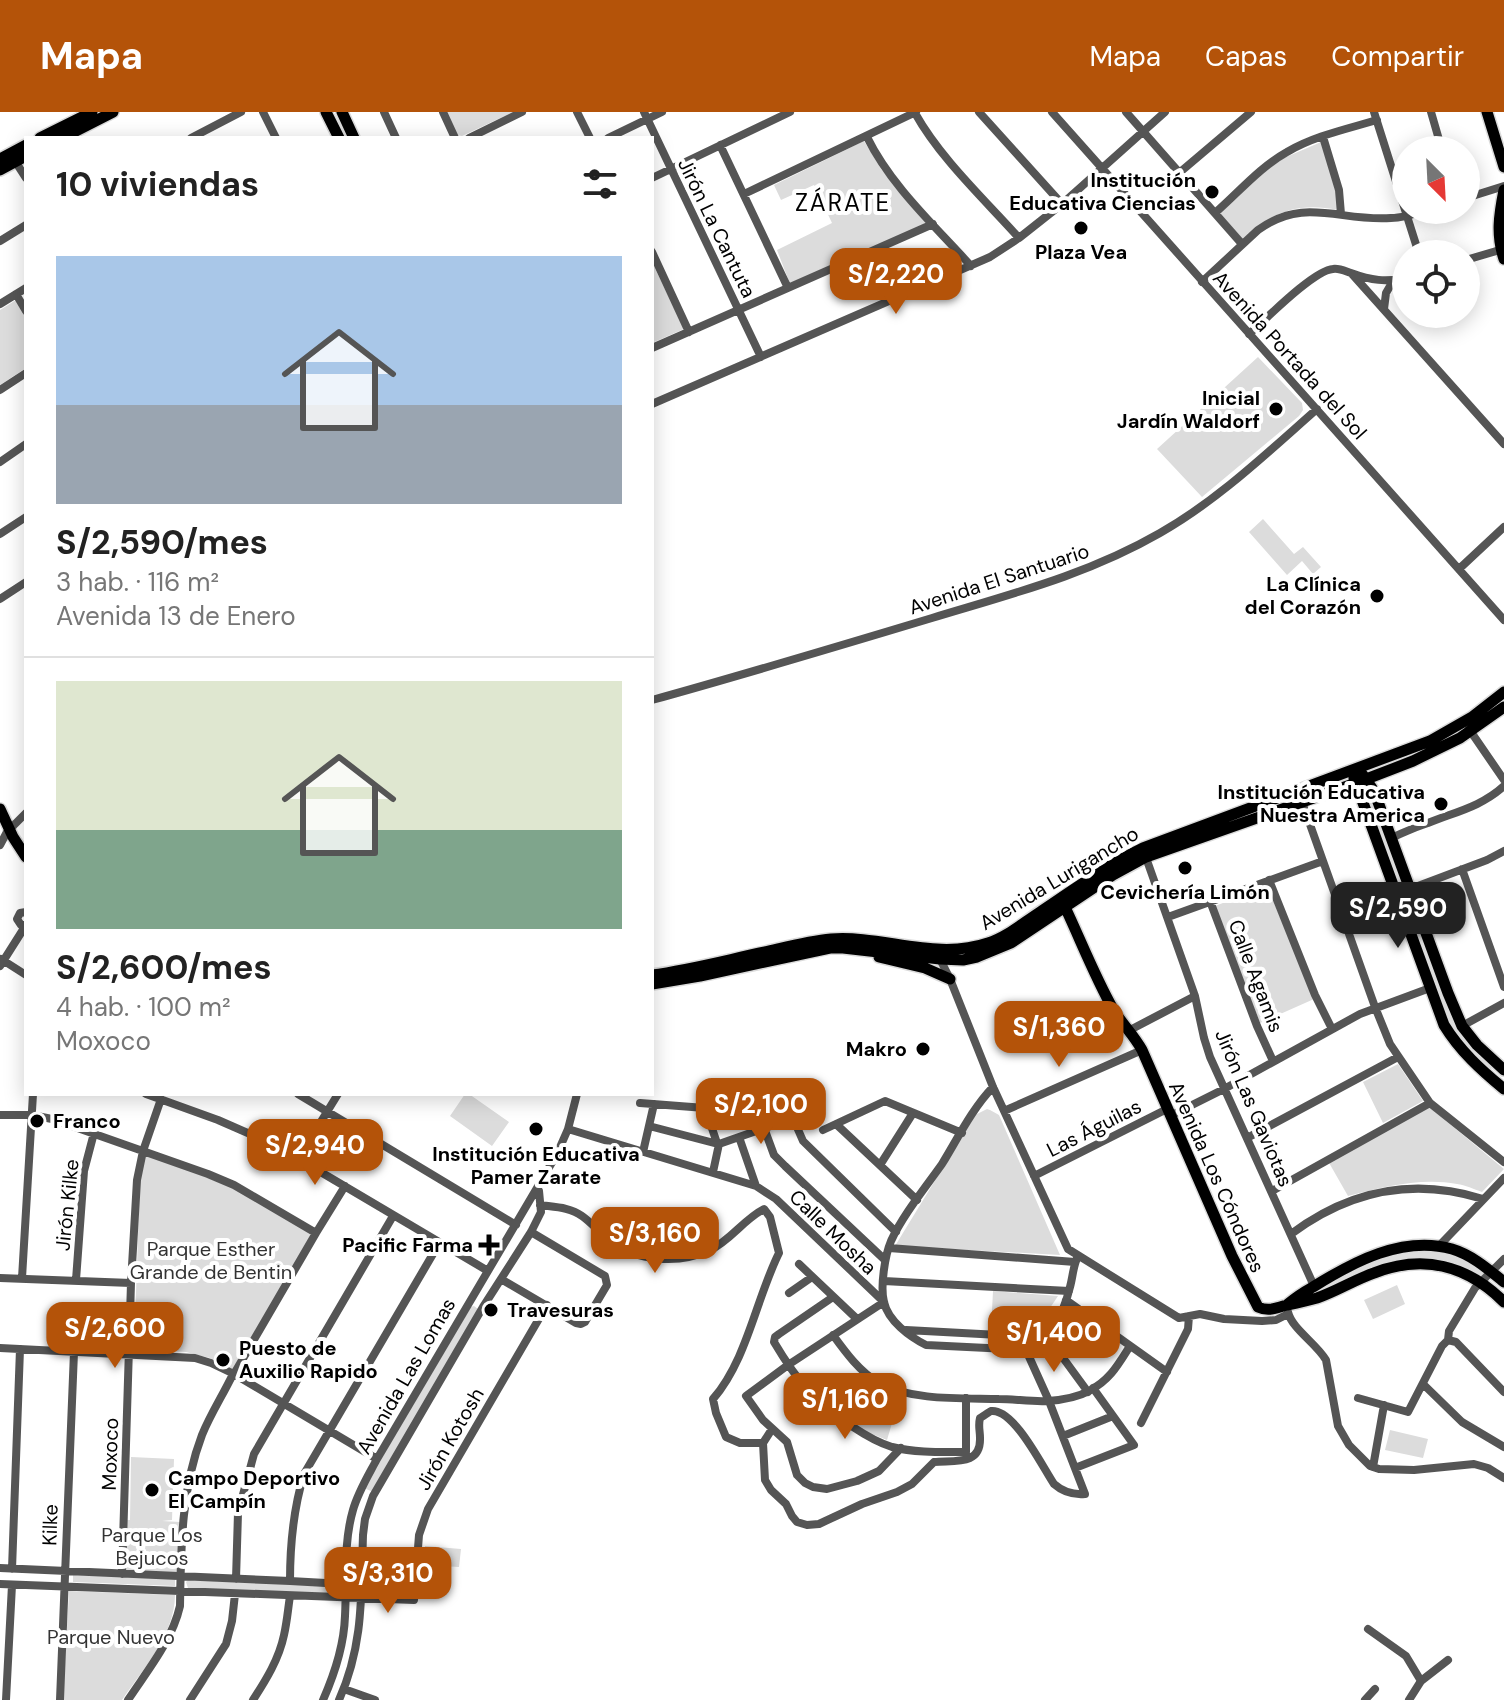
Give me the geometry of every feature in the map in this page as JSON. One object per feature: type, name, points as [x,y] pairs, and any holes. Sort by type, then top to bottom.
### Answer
[{"type":"main road","points":[[44,136],[92,112]]},
{"type":"main road","points":[[66,136],[113,112]]},
{"type":"main road","points":[[326,112],[338,136]]},
{"type":"main road","points":[[342,112],[353,136]]},
{"type":"main road","points":[[1487,112],[1504,167]]},
{"type":"main road","points":[[0,159],[24,146]]},
{"type":"main road","points":[[0,170],[21,159]]},
{"type":"main road","points":[[1503,253],[1498,229],[1504,188]]},
{"type":"main road","name":"Avenida Lurigancho","points":[[654,975],[830,948],[937,954],[972,948],[1002,937],[1107,868],[1467,727],[1504,692]]},
{"type":"main road","name":"Avenida Lurigancho","points":[[654,984],[700,976],[832,939],[859,940],[971,958],[999,950],[1144,852],[1304,808],[1432,752],[1467,727],[1504,707]]},
{"type":"main road","points":[[1353,770],[1374,791],[1448,993],[1477,1045],[1503,1066]]},
{"type":"main road","points":[[1361,781],[1444,1025],[1462,1051],[1504,1089]]},
{"type":"main road","points":[[5,824],[24,854]]},
{"type":"main road","name":"Avenida Los Cóndores","points":[[1065,907],[1105,995],[1142,1050],[1253,1300],[1258,1307],[1269,1311],[1288,1310]]},
{"type":"main road","points":[[868,951],[886,960],[925,968],[950,979]]},
{"type":"main road","points":[[1288,1310],[1314,1286],[1345,1267],[1380,1253],[1424,1246],[1462,1253],[1504,1282]]},
{"type":"main road","points":[[1288,1310],[1389,1268],[1414,1264],[1459,1270],[1482,1283],[1504,1302]]},
{"type":"street","points":[[195,136],[241,112]]},
{"type":"street","points":[[263,112],[275,136]]},
{"type":"street","points":[[384,112],[395,136]]},
{"type":"street","points":[[443,112],[454,136]]},
{"type":"street","points":[[473,136],[522,112]]},
{"type":"street","points":[[577,112],[589,136]]},
{"type":"street","points":[[611,136],[646,116],[662,112]]},
{"type":"street","points":[[654,177],[790,112]]},
{"type":"street","points":[[744,194],[916,112],[925,131],[938,147],[1019,238]]},
{"type":"street","points":[[979,112],[1062,204]]},
{"type":"street","name":"Avenida Portada del Sol","points":[[1052,112],[1504,620]]},
{"type":"street","points":[[1126,112],[1242,244]]},
{"type":"street","points":[[654,403],[990,257],[1062,204],[1165,112]]},
{"type":"street","points":[[1179,173],[1251,112]]},
{"type":"street","points":[[1431,112],[1438,136]]},
{"type":"street","name":"Jirón La Cantuta","points":[[646,116],[761,357]]},
{"type":"street","points":[[1215,213],[1279,157],[1376,116],[1392,168]]},
{"type":"street","points":[[867,137],[885,168],[971,266]]},
{"type":"street","points":[[1323,137],[1339,190],[1341,214]]},
{"type":"street","points":[[720,145],[788,288]]},
{"type":"street","points":[[1480,194],[1504,188]]},
{"type":"street","points":[[1202,282],[1267,223],[1294,213],[1303,211],[1392,219]]},
{"type":"street","points":[[654,347],[933,224]]},
{"type":"street","points":[[0,241],[24,226]]},
{"type":"street","points":[[1480,257],[1503,253]]},
{"type":"street","points":[[654,256],[689,332]]},
{"type":"street","points":[[1249,334],[1317,275],[1333,269],[1375,280],[1392,281]]},
{"type":"street","points":[[1352,274],[1504,444]]},
{"type":"street","points":[[1384,309],[1386,293],[1392,283]]},
{"type":"street","points":[[0,304],[24,289]]},
{"type":"street","points":[[16,294],[24,308]]},
{"type":"street","points":[[0,390],[24,374]]},
{"type":"street","name":"Avenida El Santuario","points":[[654,699],[1004,598],[1082,572],[1162,532],[1204,505],[1317,409]]},
{"type":"street","points":[[0,462],[24,445]]},
{"type":"street","points":[[0,534],[24,518]]},
{"type":"street","points":[[1459,569],[1504,527]]},
{"type":"street","points":[[0,599],[24,583]]},
{"type":"street","points":[[1467,727],[1504,780]]},
{"type":"street","points":[[1391,838],[1468,810],[1504,786]]},
{"type":"street","points":[[1304,808],[1390,1044],[1430,1103],[1504,1162]]},
{"type":"street","points":[[0,845],[5,824],[24,814]]},
{"type":"street","name":"Jirón Las Gaviotas","points":[[1144,852],[1195,996],[1207,1047],[1314,1286]]},
{"type":"street","points":[[1410,889],[1503,852]]},
{"type":"street","points":[[1168,917],[1323,861]]},
{"type":"street","points":[[1462,869],[1504,987]]},
{"type":"street","points":[[1269,880],[1315,995],[1332,1029]]},
{"type":"street","name":"Calle Agamis","points":[[1210,901],[1273,1061]]},
{"type":"street","points":[[24,912],[17,919],[24,925]]},
{"type":"street","points":[[24,928],[1,962],[24,974]]},
{"type":"street","points":[[937,954],[1004,1111],[1068,1249],[1077,1259],[1179,1318],[1200,1314],[1224,1319],[1276,1320],[1288,1310],[1291,1321],[1326,1360],[1335,1414],[1342,1435],[1373,1467],[1414,1470],[1474,1464],[1504,1478]]},
{"type":"street","name":"Las Águilas","points":[[1034,1176],[1224,1089],[1375,1007],[1430,988]]},
{"type":"street","points":[[1130,1030],[1195,996]]},
{"type":"street","points":[[1467,1023],[1504,1003]]},
{"type":"street","points":[[1004,1111],[1142,1050]]},
{"type":"street","points":[[1247,1138],[1398,1057]]},
{"type":"street","points":[[1489,1076],[1503,1066]]},
{"type":"street","points":[[901,1448],[879,1471],[857,1481],[827,1489],[805,1483],[797,1475],[787,1442],[772,1429],[746,1396],[884,1302],[885,1260],[896,1232],[977,1106],[993,1087]]},
{"type":"street","points":[[22,1278],[33,1096]]},
{"type":"street","points":[[152,1096],[275,1145],[488,1271]]},
{"type":"street","points":[[302,1096],[516,1225]]},
{"type":"street","points":[[298,1159],[337,1096]]},
{"type":"street","name":"Avenida Las Lomas","points":[[323,1700],[342,1646],[352,1512],[377,1459],[540,1186],[568,1129],[576,1096]]},
{"type":"street","name":"Moxoco","points":[[122,1574],[131,1283],[138,1171],[161,1099]]},
{"type":"street","points":[[823,1130],[885,1101],[962,1133]]},
{"type":"street","points":[[640,1103],[705,1108],[718,1144],[713,1172]]},
{"type":"street","points":[[1272,1191],[1430,1103]]},
{"type":"street","points":[[643,1152],[654,1104]]},
{"type":"street","points":[[880,1165],[913,1113]]},
{"type":"street","points":[[0,1115],[32,1115],[52,1119],[143,1151],[234,1185],[316,1233]]},
{"type":"street","points":[[649,1126],[718,1144],[793,1118],[803,1141],[896,1232]]},
{"type":"street","points":[[836,1124],[917,1200]]},
{"type":"street","points":[[764,1128],[774,1155],[885,1260]]},
{"type":"street","name":"Calle Mosha","points":[[568,1129],[756,1186],[776,1199],[884,1302],[891,1316],[905,1330]]},
{"type":"street","name":"Jirón Kilke","points":[[76,1280],[84,1171],[94,1133]]},
{"type":"street","points":[[739,1137],[756,1186]]},
{"type":"street","points":[[1438,1247],[1504,1178]]},
{"type":"street","points":[[128,1700],[175,1625],[180,1606],[185,1500],[202,1435],[216,1405],[345,1186]]},
{"type":"street","name":"Avenida Las Lomas","points":[[339,1700],[358,1640],[363,1535],[373,1496],[483,1307],[531,1232],[541,1212],[540,1186]]},
{"type":"street","points":[[1291,1234],[1340,1204],[1380,1192],[1438,1189],[1483,1199]]},
{"type":"street","points":[[540,1205],[564,1208],[581,1215],[622,1249],[656,1259],[693,1256],[712,1249],[764,1209],[770,1217],[779,1253],[731,1375],[713,1399],[726,1437],[740,1443],[763,1443]]},
{"type":"street","points":[[236,1579],[238,1513],[254,1454],[393,1216]]},
{"type":"street","points":[[501,1279],[576,1323],[585,1322],[593,1310],[607,1285],[605,1276],[531,1232]]},
{"type":"street","points":[[290,1581],[290,1538],[304,1474],[440,1242]]},
{"type":"street","points":[[503,1248],[516,1255]]},
{"type":"street","points":[[889,1248],[1077,1259]]},
{"type":"street","points":[[905,1330],[926,1345],[1026,1350],[1047,1336],[1067,1299],[1077,1259]]},
{"type":"street","points":[[1358,1398],[1408,1412],[1448,1340],[1449,1331],[1475,1288],[1504,1259]]},
{"type":"street","points":[[799,1264],[857,1319]]},
{"type":"street","points":[[789,1293],[812,1277]]},
{"type":"street","points":[[0,1278],[131,1283]]},
{"type":"street","points":[[884,1281],[1067,1299],[1167,1372]]},
{"type":"street","points":[[833,1297],[775,1337],[774,1342],[804,1387],[830,1413],[892,1447],[921,1452],[966,1452],[966,1398]]},
{"type":"street","points":[[905,1330],[1018,1336],[1039,1329],[1067,1299]]},
{"type":"street","points":[[471,1300],[483,1307]]},
{"type":"street","name":"Jirón Kotosh","points":[[361,1598],[414,1600],[422,1522],[547,1305]]},
{"type":"street","points":[[1141,1423],[1188,1329],[1189,1316]]},
{"type":"street","points":[[833,1335],[852,1360],[880,1384],[913,1394],[966,1398],[1049,1401],[1090,1390],[1110,1377],[1130,1346]]},
{"type":"street","points":[[1047,1336],[1134,1445],[1075,1468]]},
{"type":"street","points":[[1448,1340],[1456,1342],[1504,1392]]},
{"type":"street","points":[[0,1348],[195,1358],[234,1374],[377,1459]]},
{"type":"street","points":[[12,1569],[20,1349]]},
{"type":"street","points":[[772,1429],[763,1443],[765,1480],[797,1522],[807,1525],[819,1524],[897,1492],[912,1484],[934,1462],[975,1456],[979,1451],[978,1424],[980,1418],[990,1411],[998,1412],[1017,1426],[1059,1489],[1077,1495],[1085,1494],[1026,1350]]},
{"type":"street","name":"Kilke","points":[[60,1700],[74,1352]]},
{"type":"street","points":[[1423,1384],[1462,1422],[1504,1447]]},
{"type":"street","points":[[1373,1467],[1384,1405]]},
{"type":"street","points":[[1063,1436],[1113,1416]]},
{"type":"street","points":[[361,1491],[373,1496]]},
{"type":"street","points":[[0,1568],[415,1588]]},
{"type":"street","points":[[0,1584],[361,1598]]},
{"type":"street","points":[[6,1700],[12,1585]]},
{"type":"street","points":[[190,1700],[226,1644],[235,1594]]},
{"type":"street","points":[[253,1700],[267,1680],[284,1637],[290,1596]]},
{"type":"street","points":[[1368,1629],[1406,1656],[1421,1681]]},
{"type":"street","points":[[1409,1700],[1421,1681],[1448,1660]]},
{"type":"street","points":[[344,1689],[375,1700]]},
{"type":"street","points":[[1365,1700],[1375,1689]]},
{"type":"green space","points":[[446,112],[513,112],[462,136],[457,135]]},
{"type":"green space","points":[[864,141],[881,169],[928,223],[790,284],[777,250],[832,223],[814,185],[781,200],[774,185]]},
{"type":"green space","points":[[1321,142],[1338,199],[1338,210],[1310,207],[1286,212],[1264,222],[1243,240],[1219,214],[1284,158]]},
{"type":"green space","points":[[654,266],[684,329],[654,342]]},
{"type":"green space","points":[[16,300],[24,313],[24,369],[0,385],[0,310]]},
{"type":"green space","points":[[1258,357],[1302,403],[1303,410],[1202,497],[1157,449]]},
{"type":"green space","points":[[1263,519],[1294,554],[1303,547],[1321,567],[1313,574],[1302,561],[1287,575],[1249,532]]},
{"type":"green space","points":[[1368,787],[1444,994],[1493,1067],[1489,1071],[1464,1049],[1443,1014],[1363,792]]},
{"type":"green space","points":[[1267,886],[1314,999],[1260,1023],[1215,906]]},
{"type":"green space","points":[[1398,1064],[1423,1101],[1383,1123],[1363,1082]]},
{"type":"green space","points":[[464,1096],[472,1096],[509,1122],[492,1146],[450,1116]]},
{"type":"green space","points":[[1428,1106],[1504,1169],[1482,1192],[1444,1182],[1416,1182],[1348,1196],[1328,1161]]},
{"type":"green space","points":[[987,1109],[999,1115],[1060,1255],[895,1246],[975,1115]]},
{"type":"green space","name":"Parque Esther Grande de Bentin","points":[[145,1154],[239,1189],[313,1234],[234,1371],[210,1358],[186,1352],[134,1349],[140,1178]]},
{"type":"green space","points":[[1429,1249],[1462,1256],[1485,1273],[1480,1278],[1425,1260],[1300,1302],[1337,1274],[1386,1254]]},
{"type":"green space","points":[[1397,1285],[1405,1304],[1373,1319],[1364,1300]]},
{"type":"green space","points":[[993,1291],[1058,1296],[1031,1326],[991,1330]]},
{"type":"green space","points":[[474,1306],[478,1309],[374,1490],[366,1489],[365,1486]]},
{"type":"green space","points":[[872,1385],[900,1396],[887,1440],[850,1423]]},
{"type":"green space","points":[[1390,1430],[1428,1439],[1423,1458],[1385,1450]]},
{"type":"green space","name":"Parque Los Bejucos","points":[[131,1457],[174,1459],[172,1520],[162,1521],[180,1522],[175,1574],[126,1571],[124,1568],[127,1520],[130,1520]]},
{"type":"green space","points":[[425,1546],[461,1549],[459,1567],[424,1565]]},
{"type":"green space","points":[[73,1574],[175,1579],[175,1586],[73,1582]]},
{"type":"green space","points":[[188,1580],[339,1586],[339,1594],[188,1588]]},
{"type":"green space","name":"Parque Nuevo","points":[[69,1591],[175,1595],[174,1609],[164,1637],[122,1700],[63,1700]]},
{"type":"place","name":"Institución Educativa Ciencias","points":[[1212,192]]},
{"type":"place","name":"Plaza Vea","points":[[1081,228]]},
{"type":"place","name":"Inicial Jardín Waldorf","points":[[1276,409]]},
{"type":"place","name":"La Clínica del Corazón","points":[[1377,596]]},
{"type":"place","name":"Institución Educativa Nuestra America","points":[[1441,804]]},
{"type":"place","name":"Cevichería Limón","points":[[1185,868]]},
{"type":"place","name":"Makro","points":[[923,1049]]},
{"type":"place","name":"Franco","points":[[37,1121]]},
{"type":"place","name":"Institución Educativa Pamer Zarate","points":[[536,1129]]},
{"type":"place","name":"Pacific Farma","points":[[489,1245]]},
{"type":"place","name":"Travesuras","points":[[491,1310]]},
{"type":"place","name":"Puesto de Auxilio Rapido","points":[[223,1360]]},
{"type":"place","name":"Campo Deportivo El Campín","points":[[152,1490]]},
{"type":"district","name":"ZÁRATE","points":[[843,203]]}]
